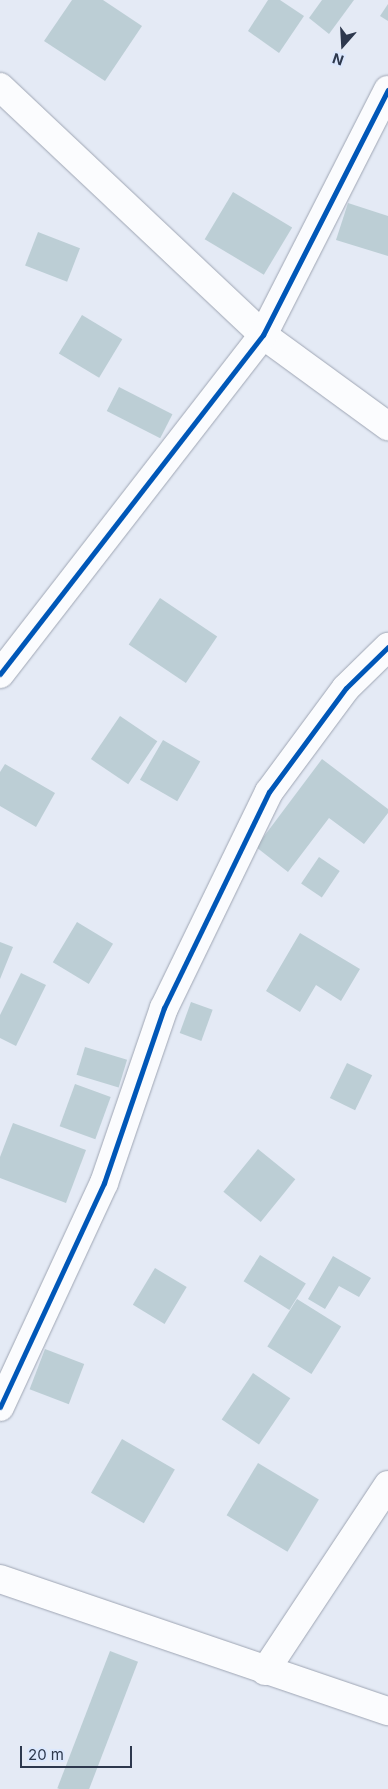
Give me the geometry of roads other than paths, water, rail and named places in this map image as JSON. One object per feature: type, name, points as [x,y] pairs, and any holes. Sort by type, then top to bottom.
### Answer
[{"type":"street","points":[[0,87],[263,335],[388,426]]},
{"type":"street","points":[[0,674],[263,335],[388,90]]},
{"type":"street","points":[[0,1407],[104,1183],[164,1008],[269,792],[346,688],[388,647]]},
{"type":"street","points":[[265,1671],[388,1485]]},
{"type":"street","points":[[0,1580],[388,1711]]}]
